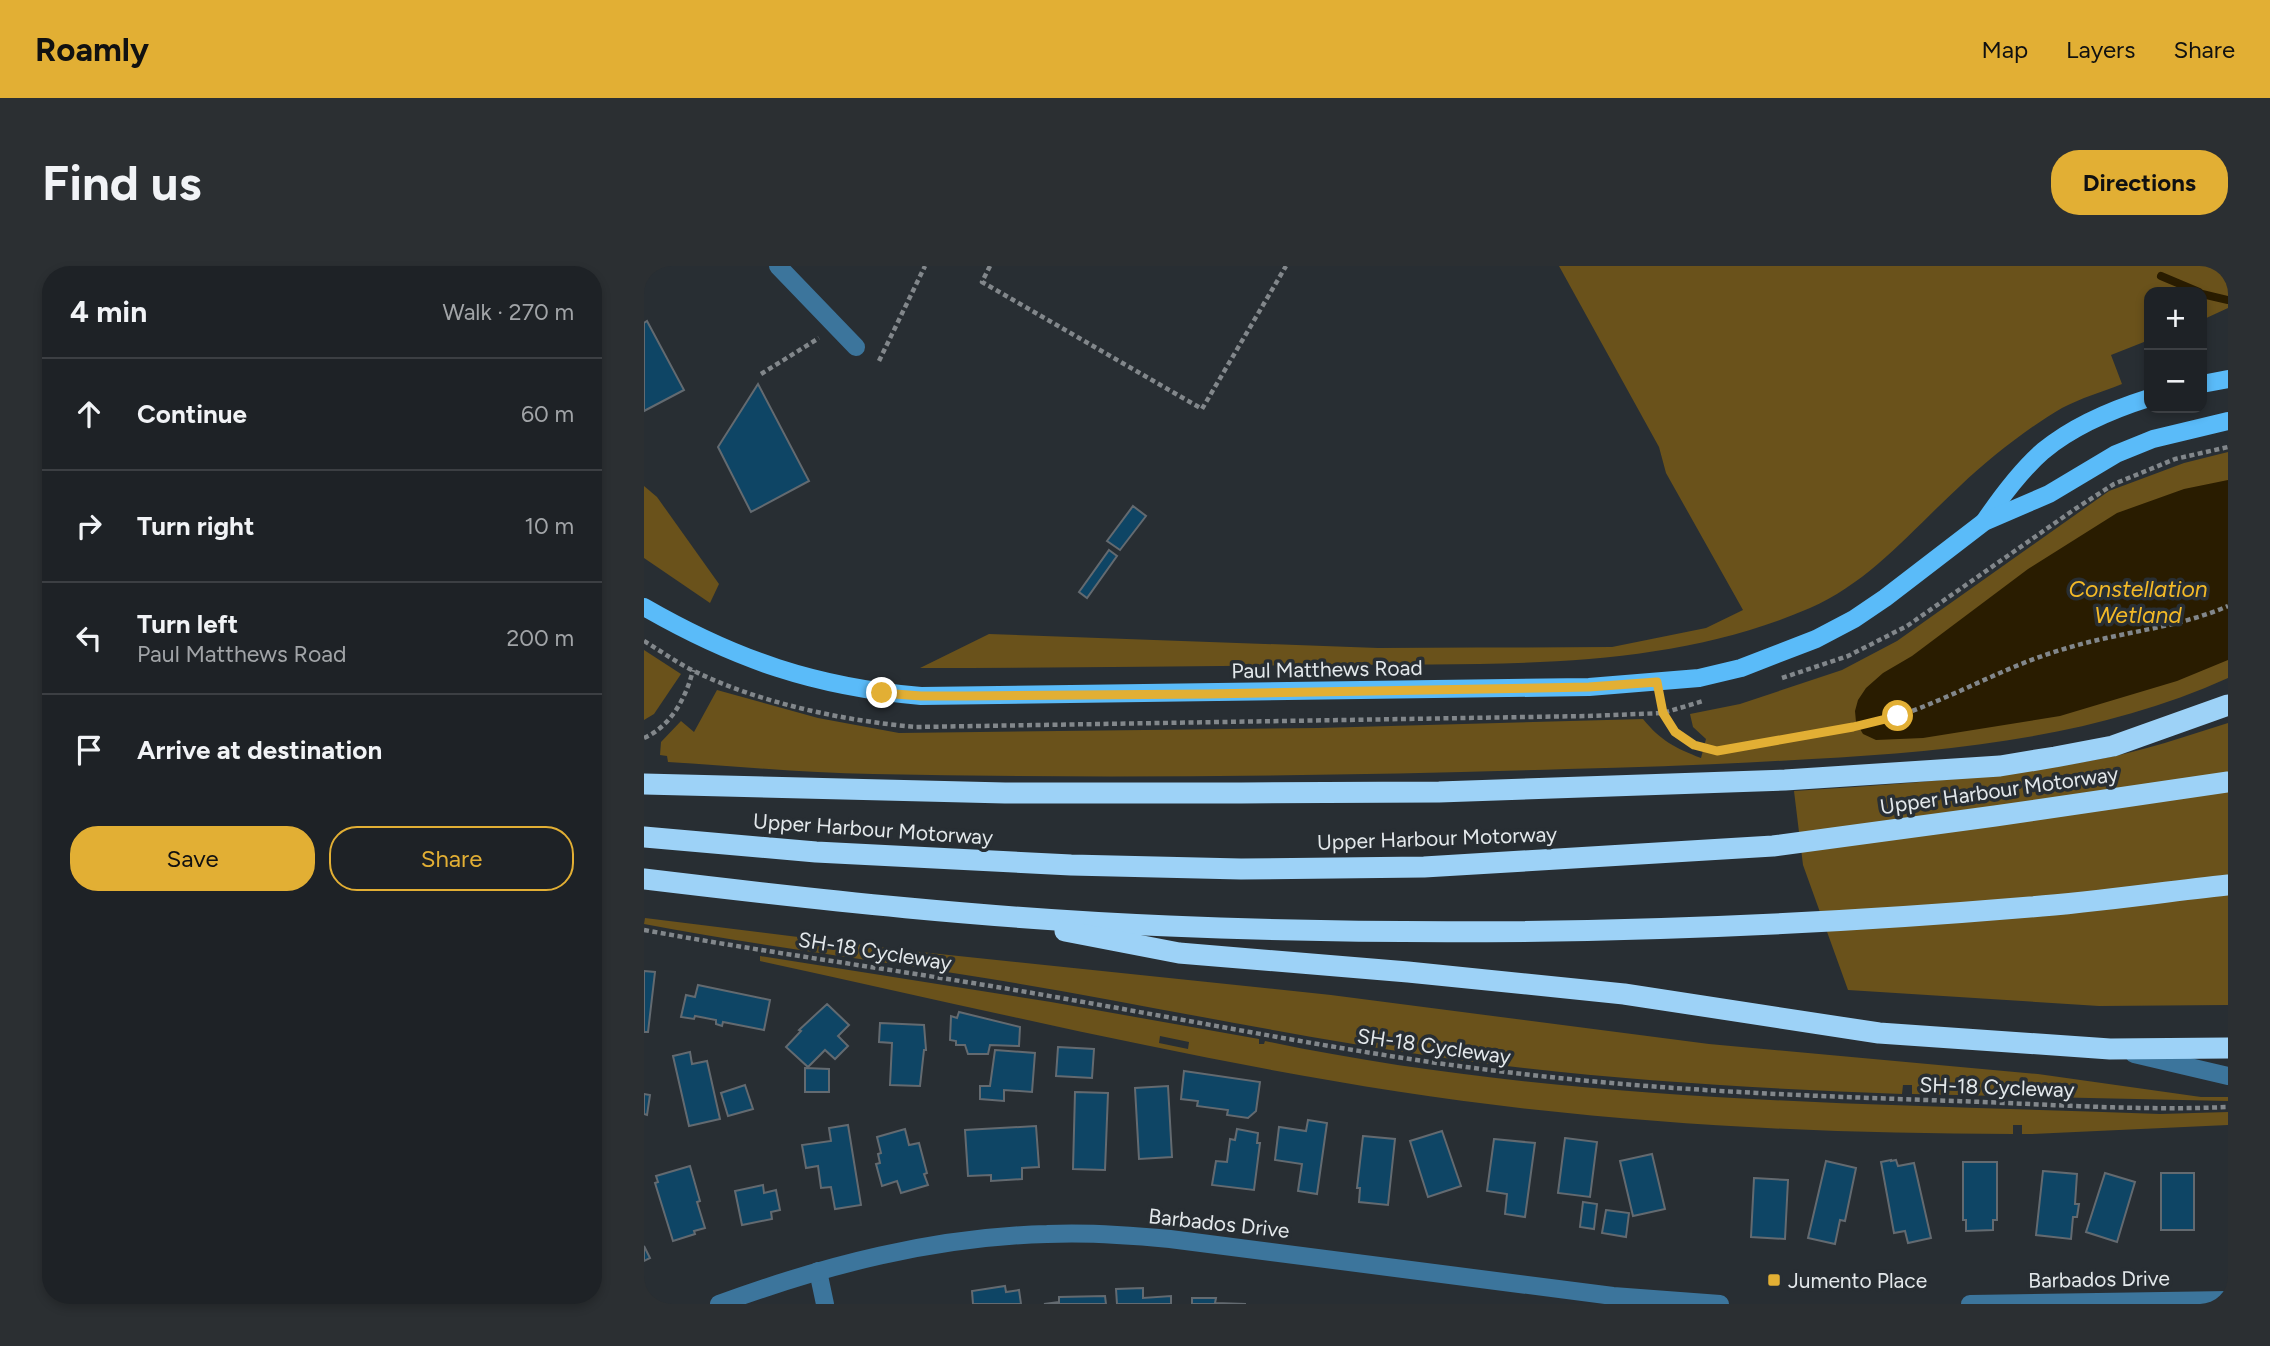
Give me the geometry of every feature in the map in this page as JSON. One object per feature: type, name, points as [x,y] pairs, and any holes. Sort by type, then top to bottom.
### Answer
[{"type":"highway","points":[[644,784],[1005,793],[1254,793],[1439,792],[1772,780],[1951,770],[2054,757],[2113,747],[2228,705]]},
{"type":"highway","name":"Upper Harbour Motorway","points":[[644,837],[816,852],[1071,865],[1241,869],[1424,867],[1773,846],[2228,782]]},
{"type":"highway","points":[[644,879],[975,914],[1168,926],[1427,931],[1799,923],[2033,907],[2228,885]]},
{"type":"highway","points":[[975,914],[1179,953],[1408,971],[1611,993],[1878,1032],[2110,1049],[2228,1048]]},
{"type":"main road","points":[[2207,383],[2228,379]]},
{"type":"main road","name":"Paul Matthews Road","points":[[1984,522],[2004,493],[2043,451],[2099,418],[2144,400]]},
{"type":"main road","name":"Paul Matthews Road","points":[[644,607],[671,623],[748,659],[789,673],[839,686],[921,696],[1562,687],[1699,678],[1741,668],[1816,639],[1854,619],[1984,522],[2049,494],[2116,454],[2152,439],[2228,421]]},
{"type":"street","points":[[778,266],[856,347]]},
{"type":"street","points":[[2110,1049],[2228,1076]]},
{"type":"street","name":"Barbados Drive","points":[[719,1304],[818,1270],[869,1257],[957,1242],[1046,1234],[1110,1234],[1243,1247],[1613,1296],[1720,1304]]},
{"type":"street","points":[[818,1270],[825,1304]]},
{"type":"street","name":"Barbados Drive","points":[[1970,1304],[2228,1300]]},
{"type":"path","points":[[879,361],[925,266]]},
{"type":"path","points":[[990,266],[982,282],[1202,410],[1286,266]]},
{"type":"path","points":[[761,374],[803,349]]},
{"type":"path","points":[[1657,682],[1663,713],[1675,732],[1694,745],[1704,748],[1717,751],[1734,749],[1898,716],[1943,700],[2063,649],[2203,617],[2228,606]]},
{"type":"path","points":[[644,641],[693,670],[686,695],[674,713],[644,738]]},
{"type":"path","name":"SH-18 Cycleway","points":[[644,930],[942,977],[1347,1049],[1534,1076],[1683,1090],[1775,1095],[2156,1108],[2228,1107]]},
{"type":"shaded area","points":[[1559,266],[2228,266],[2228,308],[2207,318],[2207,287],[2144,287],[2144,342],[2111,355],[2122,384],[2062,408],[2022,435],[1972,475],[1890,554],[1852,584],[1810,608],[1754,629],[1697,644],[1638,654],[1519,663],[920,668],[989,634],[1378,648],[1612,647],[1706,628],[1743,610],[1666,473],[1659,447]]},
{"type":"shaded area","points":[[2228,452],[2228,678],[2128,714],[2024,738],[1865,756],[1751,762],[1307,775],[1046,776],[847,773],[668,762],[667,756],[660,755],[661,742],[681,721],[694,732],[717,690],[818,718],[899,733],[1318,728],[1643,719],[1669,743],[1701,758],[1706,739],[1693,727],[1690,714],[1740,704],[1842,670],[1897,641],[2109,491],[2184,463]]},
{"type":"shaded area","points":[[644,486],[657,497],[719,584],[710,603],[644,558]]},
{"type":"shaded area","points":[[644,650],[681,674],[654,714],[644,720]]},
{"type":"shaded area","points":[[2228,723],[2228,1005],[2099,1006],[1848,990],[1803,865],[1794,791],[1948,780],[2062,766],[2133,752]]},
{"type":"shaded area","points":[[645,918],[911,951],[1331,995],[1709,1044],[2038,1074],[2201,1097],[2228,1097],[2228,1101],[1912,1094],[1912,1085],[1903,1085],[1902,1094],[1843,1092],[1549,1071],[1376,1048],[991,979],[687,932],[644,924]]},
{"type":"shaded area","points":[[760,956],[1051,1002],[1259,1039],[1259,1044],[1264,1044],[1265,1041],[1487,1077],[1711,1097],[2160,1114],[2228,1112],[2228,1125],[2022,1134],[2022,1125],[2013,1125],[2013,1134],[1892,1133],[1710,1125],[1529,1109],[1432,1097],[1239,1064],[760,961]],"holes":[[[1160,1036],[1189,1042],[1188,1049],[1159,1043]]]},
{"type":"water","name":"Constellation Wetland","points":[[2228,480],[2228,660],[2177,681],[2060,716],[1923,738],[1876,740],[1863,734],[1856,722],[1855,711],[1866,688],[2028,569],[2117,513],[2184,489]]},
{"type":"building","points":[[647,321],[684,390],[644,411],[644,323]]},
{"type":"building","points":[[758,384],[809,481],[751,512],[718,447]]},
{"type":"building","points":[[1133,506],[1146,516],[1120,550],[1107,541]]},
{"type":"building","points":[[1109,550],[1117,556],[1087,598],[1079,592]]},
{"type":"building","points":[[644,971],[655,972],[648,1032],[644,1032]]},
{"type":"building","points":[[698,985],[770,1000],[764,1030],[723,1022],[722,1026],[716,1024],[716,1020],[695,1016],[694,1019],[681,1017],[686,995],[695,997]]},
{"type":"building","points":[[827,1004],[849,1025],[838,1036],[848,1046],[835,1059],[825,1050],[808,1067],[786,1047],[801,1031],[799,1030]]},
{"type":"building","points":[[959,1012],[1020,1027],[1019,1046],[990,1045],[988,1054],[968,1054],[965,1045],[956,1045],[956,1041],[950,1040],[951,1016],[957,1018]]},
{"type":"building","points":[[880,1023],[924,1025],[926,1050],[920,1086],[890,1085],[892,1043],[879,1042]]},
{"type":"building","points":[[1058,1047],[1094,1049],[1092,1078],[1056,1076]]},
{"type":"building","points":[[995,1050],[1035,1053],[1032,1092],[1004,1090],[1004,1101],[980,1099],[980,1086],[990,1086]]},
{"type":"building","points":[[690,1052],[692,1064],[707,1061],[720,1119],[689,1126],[673,1056]]},
{"type":"building","points":[[805,1068],[829,1069],[829,1092],[805,1092]]},
{"type":"building","points":[[1184,1071],[1260,1082],[1256,1111],[1248,1118],[1227,1115],[1228,1110],[1197,1106],[1198,1101],[1181,1099]]},
{"type":"building","points":[[745,1085],[753,1109],[728,1116],[721,1093]]},
{"type":"building","points":[[1168,1086],[1172,1157],[1139,1159],[1135,1088]]},
{"type":"building","points":[[1075,1092],[1108,1093],[1105,1170],[1073,1169]]},
{"type":"building","points":[[644,1094],[650,1095],[647,1115],[644,1114]]},
{"type":"building","points":[[1308,1120],[1327,1123],[1317,1194],[1298,1191],[1302,1164],[1275,1160],[1279,1127],[1306,1131]]},
{"type":"building","points":[[848,1125],[861,1205],[835,1209],[831,1187],[821,1188],[818,1166],[806,1168],[802,1145],[831,1141],[829,1128]]},
{"type":"building","points":[[1036,1126],[1039,1167],[1022,1168],[1022,1179],[991,1181],[991,1175],[968,1176],[965,1130]]},
{"type":"building","points":[[905,1129],[909,1145],[919,1143],[928,1185],[901,1193],[897,1181],[882,1186],[876,1164],[880,1163],[878,1154],[881,1153],[877,1137]]},
{"type":"building","points":[[1237,1129],[1258,1133],[1257,1143],[1260,1143],[1254,1190],[1212,1185],[1216,1161],[1227,1162],[1230,1139],[1235,1140]]},
{"type":"building","points":[[1442,1131],[1461,1186],[1428,1197],[1410,1141]]},
{"type":"building","points":[[1363,1136],[1395,1139],[1388,1205],[1359,1202],[1360,1188],[1357,1188]]},
{"type":"building","points":[[1565,1138],[1597,1142],[1590,1197],[1558,1193]]},
{"type":"building","points":[[1494,1139],[1535,1143],[1525,1217],[1505,1214],[1507,1194],[1487,1191]]},
{"type":"building","points":[[1652,1154],[1665,1209],[1633,1216],[1620,1161]]},
{"type":"building","points":[[1896,1160],[1898,1166],[1914,1163],[1931,1238],[1908,1243],[1905,1231],[1894,1233],[1881,1162]]},
{"type":"building","points":[[1826,1161],[1856,1168],[1845,1221],[1840,1220],[1835,1244],[1808,1238]]},
{"type":"building","points":[[1963,1162],[1997,1162],[1997,1220],[1993,1220],[1993,1230],[1966,1231],[1966,1220],[1963,1220]]},
{"type":"building","points":[[690,1166],[705,1228],[673,1241],[655,1183],[658,1182],[656,1176]]},
{"type":"building","points":[[2043,1171],[2077,1174],[2075,1204],[2079,1204],[2077,1217],[2073,1217],[2071,1239],[2036,1235]]},
{"type":"building","points":[[2105,1173],[2135,1182],[2117,1242],[2086,1232]]},
{"type":"building","points":[[2161,1173],[2194,1173],[2194,1230],[2161,1230]]},
{"type":"building","points":[[1754,1178],[1788,1180],[1785,1239],[1751,1237]]},
{"type":"building","points":[[763,1185],[764,1193],[776,1190],[780,1210],[771,1212],[772,1219],[742,1225],[735,1191]]},
{"type":"building","points":[[1583,1202],[1597,1204],[1594,1229],[1580,1227]]},
{"type":"building","points":[[1606,1210],[1629,1213],[1626,1237],[1602,1233]]},
{"type":"building","points":[[644,1246],[650,1258],[644,1261]]},
{"type":"building","points":[[1005,1286],[1006,1292],[1019,1290],[1021,1304],[973,1304],[972,1291]]},
{"type":"building","points":[[1143,1288],[1143,1298],[1171,1296],[1171,1304],[1117,1304],[1116,1289]]},
{"type":"building","points":[[1105,1296],[1106,1304],[1044,1304],[1059,1302],[1059,1297]]},
{"type":"building","points":[[1192,1298],[1216,1298],[1215,1303],[1246,1304],[1192,1304]]},
{"type":"waterway","points":[[2161,276],[2187,287]]},
{"type":"waterway","points":[[2207,295],[2228,300]]},
{"type":"place","name":"Jumento Place","points":[[1774,1280]]},
{"type":"route","points":[[882,693],[921,696],[1208,694],[1589,687],[1657,682],[1668,724],[1683,739],[1717,751],[1853,727],[1898,716]]}]
